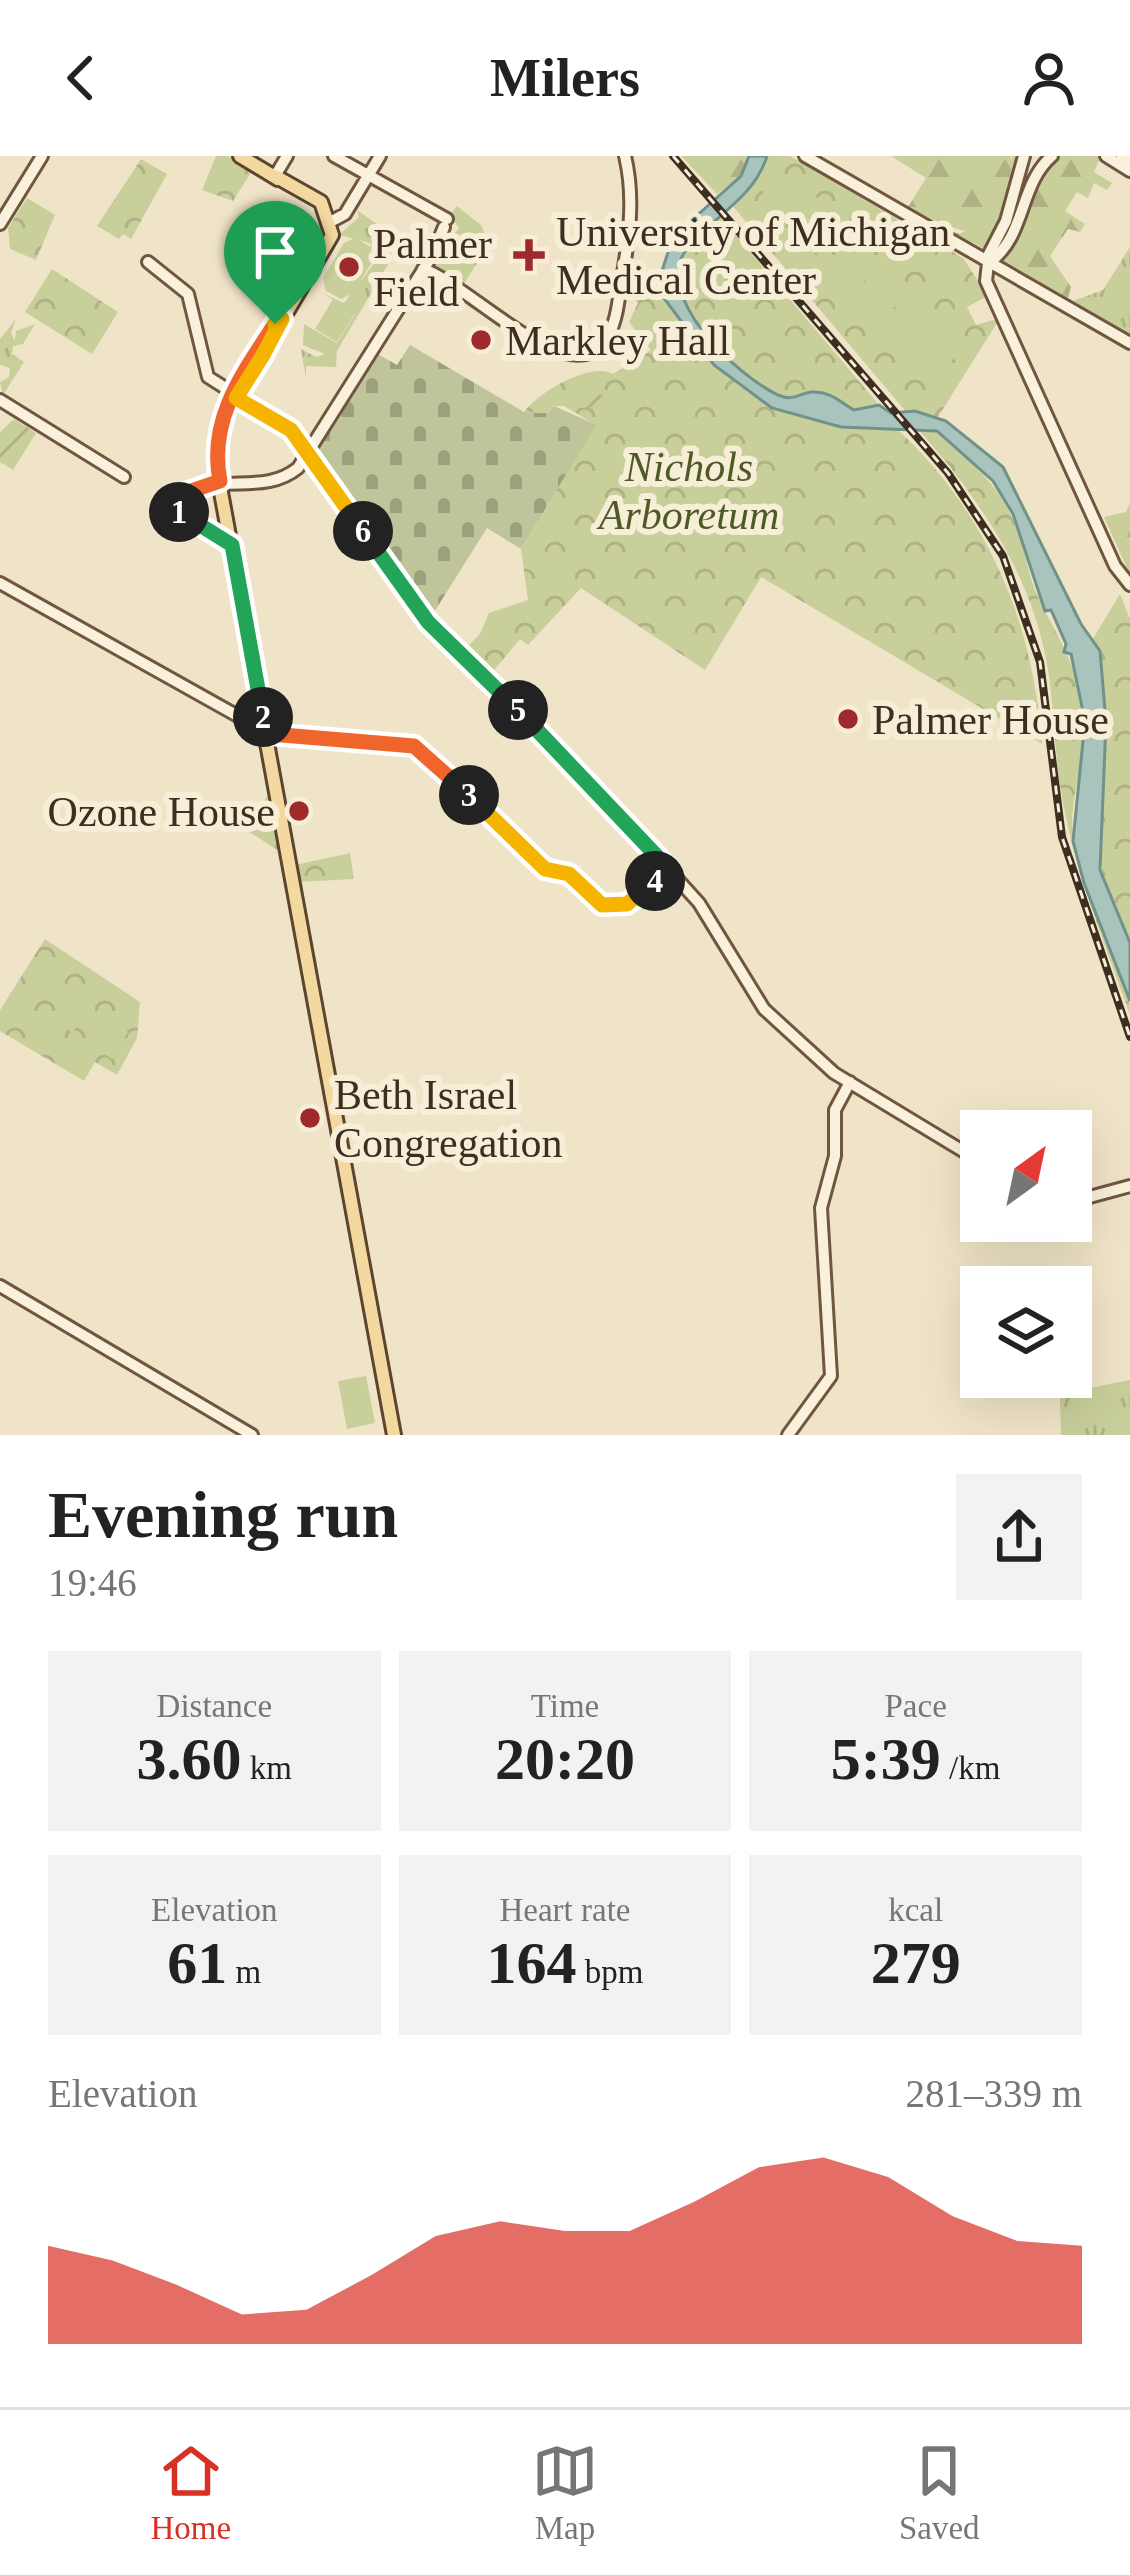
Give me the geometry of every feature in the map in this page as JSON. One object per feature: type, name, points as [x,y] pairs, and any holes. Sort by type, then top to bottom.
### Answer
[{"type":"main road","points":[[216,465],[221,424],[233,396],[329,245],[328,218],[275,176],[240,156]]},
{"type":"main road","points":[[282,319],[249,365],[210,437],[394,1435]]},
{"type":"street","points":[[1,221],[42,156]]},
{"type":"street","points":[[275,176],[287,156]]},
{"type":"street","points":[[232,545],[173,508],[188,492],[220,481],[271,483],[291,474],[311,449],[446,226],[334,156]]},
{"type":"street","points":[[328,218],[350,208],[380,156]]},
{"type":"street","points":[[423,269],[556,353],[581,356],[602,345],[612,331],[634,202],[625,156]]},
{"type":"street","points":[[805,156],[1130,343]]},
{"type":"street","points":[[1024,156],[990,262],[988,285],[1115,566],[1130,585]]},
{"type":"street","points":[[990,262],[1008,244],[1036,172],[1052,156]]},
{"type":"street","points":[[1106,156],[1130,171]]},
{"type":"street","points":[[1122,156],[1130,161]]},
{"type":"street","points":[[146,264],[185,296],[199,371],[209,384],[291,430],[311,449],[428,622],[554,745],[702,907],[764,1010],[850,1082],[960,1149]]},
{"type":"street","points":[[0,400],[124,477]]},
{"type":"street","points":[[0,583],[266,732],[419,748],[545,869],[569,874],[602,905],[632,901],[669,869]]},
{"type":"street","points":[[788,1435],[831,1376],[821,1208],[835,1156],[836,1107],[850,1082]]},
{"type":"street","points":[[1092,1196],[1130,1186]]},
{"type":"street","points":[[0,1286],[252,1435]]},
{"type":"green space","points":[[216,156],[228,156],[252,171],[233,201],[202,190]]},
{"type":"green space","points":[[681,156],[749,156],[741,176],[717,194]]},
{"type":"green space","points":[[767,156],[790,156],[963,258],[988,296],[967,307],[976,325],[1000,318],[938,417],[907,413],[731,204],[761,175]]},
{"type":"green space","points":[[891,156],[1011,156],[1005,208],[985,230],[970,231],[931,219],[908,207],[926,178]]},
{"type":"green space","points":[[1012,156],[1022,156],[1006,214],[987,250],[939,226],[960,234],[1005,206]]},
{"type":"green space","points":[[1055,156],[1101,156],[1094,172],[1112,183],[1107,190],[1094,183],[1088,198],[1077,192],[1065,211],[1085,224],[1080,232],[1068,229],[1050,256],[1071,287],[1068,298],[1001,260],[1034,179]]},
{"type":"green space","points":[[141,159],[167,174],[131,239],[123,234],[119,239],[97,226]]},
{"type":"green space","points":[[772,178],[792,205],[782,238],[749,216]]},
{"type":"green space","points":[[805,190],[843,214],[817,254],[798,225]]},
{"type":"green space","points":[[27,198],[55,215],[36,260],[10,249],[8,228]]},
{"type":"green space","points":[[457,206],[481,225],[489,244],[462,287],[437,272],[433,263],[459,228],[450,215]]},
{"type":"green space","points":[[357,210],[397,238],[399,246],[337,351],[336,367],[306,366],[306,379],[301,349],[316,357],[325,354],[303,345],[304,324],[337,343],[355,314],[322,293],[344,303],[375,262],[370,243],[339,235],[359,217]]},
{"type":"green space","name":"Nichols Arboretum","points":[[720,216],[879,405],[854,410],[833,399],[784,397],[753,379],[699,325],[677,289],[675,275],[686,249]]},
{"type":"green space","name":"Palmer Field","points":[[355,238],[371,247],[374,259],[353,293],[341,299],[326,291],[323,278],[344,243]]},
{"type":"green space","points":[[847,247],[875,263],[851,304],[823,287]]},
{"type":"green space","points":[[1130,247],[1130,335],[1073,301],[1103,290]]},
{"type":"green space","name":"Nichols Arboretum","points":[[631,261],[660,277],[674,311],[719,367],[762,401],[808,417],[895,427],[927,460],[956,495],[1000,571],[1028,654],[1042,744],[761,577],[705,670],[581,588],[528,645],[520,639],[490,675],[464,650],[480,634],[489,613],[528,600],[521,549],[596,425],[564,406],[554,406],[549,413],[524,412],[565,381],[592,372],[613,374],[624,367],[626,352],[639,359],[651,350],[629,322],[638,303],[629,291]]},
{"type":"green space","points":[[881,266],[908,283],[884,324],[856,307]]},
{"type":"green space","points":[[52,269],[118,312],[92,354],[25,312]]},
{"type":"green space","points":[[333,299],[355,313],[337,342],[315,329]]},
{"type":"green space","points":[[912,303],[938,319],[913,360],[887,344]]},
{"type":"green space","points":[[16,319],[11,333],[15,341],[16,331],[35,324],[23,344],[13,346],[12,354],[24,362],[3,395],[0,382],[9,377],[10,368],[0,365],[0,339]]},
{"type":"green space","points":[[941,321],[967,337],[942,377],[916,361]]},
{"type":"green space","points":[[410,345],[524,412],[549,413],[554,406],[597,425],[521,549],[487,528],[431,617],[313,453],[376,353],[397,365]]},
{"type":"green space","points":[[575,394],[620,395],[620,404],[579,408]]},
{"type":"green space","points":[[14,419],[36,433],[13,470],[0,462],[0,432]]},
{"type":"green space","points":[[916,427],[945,439],[1005,504],[1035,590],[1074,673],[1084,732],[1073,811],[1074,843],[1123,974],[1130,1015],[1094,915],[1071,839],[1059,779],[1049,676],[1031,606],[983,512]]},
{"type":"green space","points":[[1130,503],[1130,575],[1104,517],[1126,512]]},
{"type":"green space","points":[[1120,594],[1130,619],[1130,943],[1111,906],[1102,868],[1104,714],[1101,677],[1091,642]]},
{"type":"green space","points":[[271,790],[282,853],[246,830]]},
{"type":"green space","points":[[350,853],[354,879],[298,882],[295,865]]},
{"type":"green space","points":[[45,939],[140,1002],[137,1038],[117,1075],[95,1062],[84,1081],[0,1031],[0,1010]]},
{"type":"green space","points":[[63,991],[89,1008],[72,1034],[58,1015]]},
{"type":"green space","points":[[105,1028],[128,1032],[112,1059],[85,1042]]},
{"type":"green space","points":[[366,1376],[375,1423],[347,1429],[338,1381]]},
{"type":"green space","points":[[1130,1380],[1130,1435],[1061,1435],[1060,1398],[1092,1398],[1092,1388]]},
{"type":"water","points":[[749,156],[767,156],[754,183],[689,246],[679,265],[688,309],[721,351],[778,395],[818,392],[854,410],[879,405],[891,413],[915,411],[946,421],[1003,467],[1081,624],[1100,651],[1106,722],[1100,870],[1130,943],[1130,1001],[1084,883],[1073,841],[1085,721],[1071,654],[1064,652],[1066,644],[1051,610],[1045,611],[1013,514],[993,481],[937,431],[841,427],[772,408],[714,365],[663,297],[660,277],[673,237],[741,176]]},
{"type":"railway","points":[[673,156],[948,473],[1003,556],[1040,662],[1062,837],[1130,1037]]},
{"type":"place","name":"University of Michigan Medical Center","points":[[529,255]]},
{"type":"place","name":"Palmer Field","points":[[349,267]]},
{"type":"place","name":"Markley Hall","points":[[481,340]]},
{"type":"place","name":"Palmer House","points":[[848,719]]},
{"type":"place","name":"Ozone House","points":[[299,811]]},
{"type":"place","name":"Beth Israel Congregation","points":[[310,1118]]},
{"type":"route","points":[[282,319],[236,398],[291,430],[428,622],[563,754],[669,869],[632,901],[602,905],[569,874],[545,869],[419,748],[266,732],[232,545],[173,508],[188,492],[220,481],[214,445],[222,415],[230,394],[275,324],[282,319]]}]
